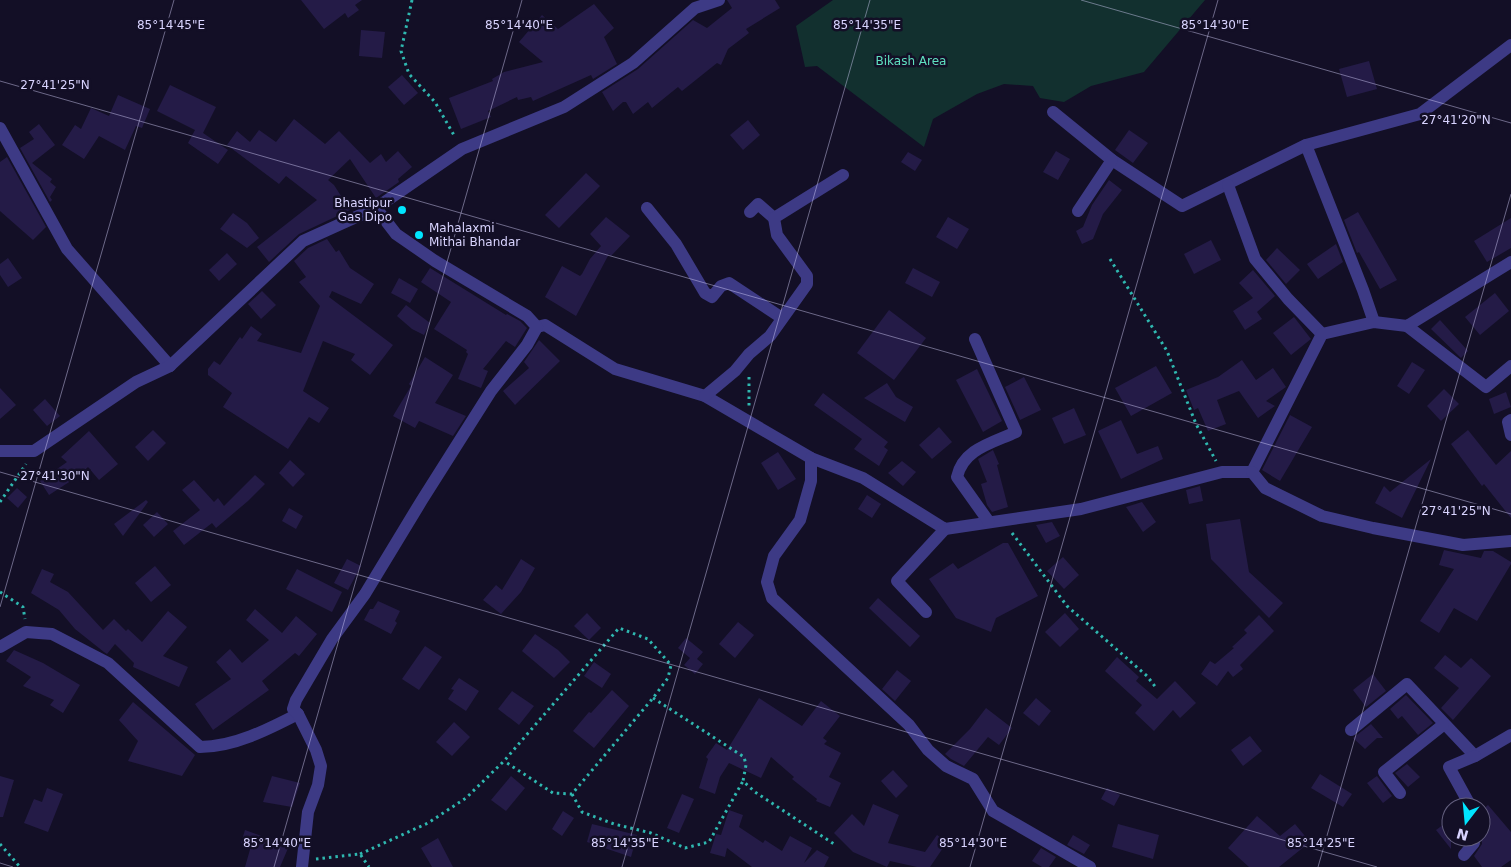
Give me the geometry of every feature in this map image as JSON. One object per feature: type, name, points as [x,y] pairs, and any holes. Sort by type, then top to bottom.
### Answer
[{"type":"street","points":[[0,451],[34,451],[136,382],[170,366],[303,241],[376,208],[462,149],[564,107],[633,63],[695,8],[720,0]]},
{"type":"street","points":[[1053,112],[1112,160],[1182,206],[1306,145],[1420,114],[1511,45]]},
{"type":"street","points":[[0,128],[67,249],[170,366]]},
{"type":"street","points":[[1306,145],[1364,290],[1374,322]]},
{"type":"street","points":[[1078,211],[1112,160]]},
{"type":"street","points":[[774,218],[843,175]]},
{"type":"street","points":[[1228,185],[1255,259],[1288,299],[1322,334]]},
{"type":"street","points":[[705,396],[735,371],[749,354],[770,336],[807,284],[807,276],[777,235],[774,218],[758,204],[750,212]]},
{"type":"street","points":[[376,208],[396,234],[435,261],[527,316],[537,327]]},
{"type":"street","points":[[647,208],[676,244],[705,293],[712,298],[720,286],[729,283],[782,318]]},
{"type":"street","points":[[1407,326],[1511,262]]},
{"type":"street","points":[[1322,334],[1374,322],[1407,326],[1486,387],[1511,366]]},
{"type":"street","points":[[302,863],[308,812],[318,784],[321,766],[298,714],[293,709],[296,700],[332,639],[366,594],[422,500],[491,391],[527,345],[537,327],[545,325],[616,369],[705,396],[811,458],[863,478],[945,529]]},
{"type":"street","points":[[1252,472],[1322,334]]},
{"type":"street","points":[[975,339],[1016,432],[970,452],[960,464],[957,477],[989,522]]},
{"type":"street","points":[[1511,420],[1508,422],[1511,435]]},
{"type":"street","points":[[811,458],[811,481],[800,520],[774,556],[767,582],[772,598],[909,725],[928,750],[946,766],[973,779],[992,811],[1090,867]]},
{"type":"street","points":[[926,612],[897,581],[945,529],[1081,510],[1222,472],[1252,472]]},
{"type":"street","points":[[1252,472],[1265,488],[1322,516],[1463,545],[1511,541]]},
{"type":"street","points":[[0,647],[26,632],[52,634],[108,663],[200,747],[224,744],[268,729],[298,714]]},
{"type":"street","points":[[1350,730],[1407,684],[1443,725],[1474,756]]},
{"type":"street","points":[[1400,793],[1384,772],[1443,725]]},
{"type":"street","points":[[1465,797],[1448,767],[1474,756],[1511,735]]},
{"type":"street","points":[[1464,855],[1471,847]]},
{"type":"path","points":[[412,0],[401,52],[409,74],[435,102],[462,149]]},
{"type":"path","points":[[1110,259],[1167,351],[1196,424],[1222,472]]},
{"type":"path","points":[[746,421],[749,411],[749,354]]},
{"type":"path","points":[[0,502],[34,451]]},
{"type":"path","points":[[1004,520],[1016,540],[1067,606],[1147,676],[1157,689]]},
{"type":"path","points":[[0,592],[23,607],[26,632]]},
{"type":"path","points":[[302,863],[360,854],[428,823],[466,798],[504,761],[619,628],[648,639],[671,665],[668,678],[572,794]]},
{"type":"path","points":[[572,794],[582,812],[614,824],[651,833],[685,848],[709,842],[743,782],[746,765],[744,757],[653,698]]},
{"type":"path","points":[[504,761],[553,793],[572,794]]},
{"type":"path","points":[[743,782],[755,792],[834,844]]},
{"type":"path","points":[[0,844],[20,867]]},
{"type":"path","points":[[360,854],[369,867]]},
{"type":"green space","name":"Bikash Area","points":[[833,0],[1205,0],[1144,72],[1091,86],[1064,102],[1040,98],[1033,86],[1004,84],[977,94],[933,119],[924,147],[817,66],[805,67],[796,26]]},
{"type":"building","points":[[301,0],[362,0],[355,5],[359,10],[348,18],[345,13],[324,29]]},
{"type":"building","points":[[727,0],[775,0],[780,8],[746,29],[749,33],[728,49],[721,65],[717,63],[682,91],[678,87],[652,108],[648,102],[633,114],[626,102],[623,102],[613,111],[602,92],[638,69],[693,20],[707,28],[732,8]]},
{"type":"building","points":[[594,4],[614,28],[604,37],[617,64],[593,79],[591,75],[533,101],[531,97],[518,100],[517,97],[488,111],[491,117],[461,129],[449,98],[493,81],[492,79],[504,72],[543,62],[519,42],[542,15],[558,29]]},
{"type":"building","points":[[361,30],[385,32],[382,58],[359,56]]},
{"type":"building","points":[[1369,61],[1377,89],[1347,97],[1339,69]]},
{"type":"building","points":[[402,75],[418,93],[404,105],[388,87]]},
{"type":"building","points":[[170,85],[216,107],[203,133],[228,150],[218,164],[188,143],[195,130],[157,111]]},
{"type":"building","points":[[118,95],[150,109],[142,128],[136,126],[125,150],[99,136],[84,159],[62,145],[75,125],[81,129],[91,108],[109,116]]},
{"type":"building","points":[[294,119],[325,144],[339,131],[370,163],[381,154],[386,162],[398,151],[412,167],[398,179],[399,182],[376,198],[350,159],[328,180],[334,185],[350,210],[299,234],[269,262],[257,247],[317,200],[286,176],[279,184],[227,145],[237,131],[250,142],[259,130],[276,142]]},
{"type":"building","points":[[748,120],[760,135],[743,150],[730,135]]},
{"type":"building","points":[[39,124],[55,145],[32,163],[52,179],[50,182],[56,187],[50,197],[52,200],[50,202],[20,148],[34,139],[29,132]]},
{"type":"building","points":[[1129,130],[1148,143],[1133,163],[1115,150]]},
{"type":"building","points":[[1056,151],[1070,159],[1058,180],[1043,172]]},
{"type":"building","points":[[908,152],[922,160],[915,171],[901,162]]},
{"type":"building","points":[[7,157],[46,227],[33,240],[0,211],[0,162]]},
{"type":"building","points":[[586,173],[600,186],[559,228],[545,215]]},
{"type":"building","points":[[1109,180],[1122,190],[1103,214],[1093,239],[1082,244],[1076,231],[1083,227],[1092,205]]},
{"type":"building","points":[[1358,212],[1397,280],[1380,289],[1359,252],[1357,253],[1344,220]]},
{"type":"building","points":[[233,213],[247,223],[259,238],[247,248],[220,229]]},
{"type":"building","points":[[606,217],[630,236],[611,256],[609,254],[576,316],[545,297],[562,266],[580,276],[582,274],[590,259],[601,246],[590,234]]},
{"type":"building","points":[[948,217],[969,229],[957,249],[936,237]]},
{"type":"building","points":[[1511,218],[1511,248],[1487,262],[1474,241]]},
{"type":"building","points":[[327,239],[336,252],[339,250],[350,268],[374,284],[361,304],[332,291],[329,297],[393,345],[370,375],[351,360],[355,354],[323,341],[303,391],[329,408],[319,423],[309,417],[288,449],[223,407],[232,393],[208,375],[208,369],[214,361],[220,365],[240,337],[242,339],[251,326],[262,334],[257,341],[301,353],[320,306],[299,282],[306,277],[294,261],[308,248]]},
{"type":"building","points":[[1211,240],[1221,260],[1194,274],[1184,254]]},
{"type":"building","points":[[1336,244],[1343,262],[1318,279],[1307,264]]},
{"type":"building","points":[[1277,248],[1300,270],[1286,284],[1266,260]]},
{"type":"building","points":[[227,253],[237,264],[219,281],[209,270]]},
{"type":"building","points":[[8,258],[22,278],[8,287],[0,275],[0,264]]},
{"type":"building","points":[[430,268],[506,315],[520,321],[527,328],[515,347],[506,341],[483,369],[488,371],[481,388],[458,379],[468,354],[467,350],[434,329],[451,302],[421,282]]},
{"type":"building","points":[[913,268],[940,282],[932,297],[905,283]]},
{"type":"building","points":[[1253,270],[1275,296],[1257,312],[1262,319],[1245,330],[1233,311],[1253,298],[1239,283]]},
{"type":"building","points":[[399,278],[418,289],[410,303],[391,293]]},
{"type":"building","points":[[262,291],[276,305],[261,319],[248,304]]},
{"type":"building","points":[[1495,293],[1509,311],[1480,335],[1465,317]]},
{"type":"building","points":[[406,305],[430,323],[424,335],[412,329],[397,316]]},
{"type":"building","points":[[889,310],[926,338],[894,380],[857,353]]},
{"type":"building","points":[[1294,317],[1311,339],[1291,355],[1273,333]]},
{"type":"building","points":[[1440,320],[1468,351],[1461,358],[1431,329]]},
{"type":"building","points":[[539,340],[560,361],[515,405],[503,391],[529,368],[524,362]]},
{"type":"building","points":[[425,357],[453,375],[435,403],[466,416],[453,436],[419,421],[415,428],[393,416],[411,386],[409,384]]},
{"type":"building","points":[[1242,360],[1256,380],[1273,368],[1286,387],[1266,401],[1275,406],[1258,418],[1239,391],[1217,400],[1226,424],[1208,431],[1198,408],[1194,410],[1186,390],[1218,377]]},
{"type":"building","points":[[1412,362],[1425,370],[1409,394],[1397,386]]},
{"type":"building","points":[[1156,366],[1172,393],[1131,416],[1115,388]]},
{"type":"building","points":[[977,369],[1002,421],[983,432],[956,380]]},
{"type":"building","points":[[1024,377],[1041,410],[1020,420],[1005,387]]},
{"type":"building","points":[[887,383],[896,397],[913,407],[905,422],[864,398]]},
{"type":"building","points":[[0,388],[16,405],[0,419]]},
{"type":"building","points":[[1444,389],[1459,404],[1441,421],[1427,406]]},
{"type":"building","points":[[1506,392],[1511,407],[1494,414],[1489,399]]},
{"type":"building","points":[[823,393],[888,442],[884,447],[888,450],[879,466],[854,449],[862,439],[814,405]]},
{"type":"building","points":[[45,399],[60,416],[47,426],[33,410]]},
{"type":"building","points":[[1074,408],[1086,435],[1064,444],[1052,418]]},
{"type":"building","points":[[1290,415],[1312,427],[1280,481],[1262,470]]},
{"type":"building","points":[[1121,420],[1137,454],[1158,446],[1163,459],[1121,479],[1098,431]]},
{"type":"building","points":[[939,427],[952,442],[932,459],[919,445]]},
{"type":"building","points":[[153,430],[166,443],[148,461],[135,447]]},
{"type":"building","points":[[1468,430],[1496,465],[1511,451],[1511,518],[1484,484],[1482,486],[1451,444]]},
{"type":"building","points":[[89,431],[118,464],[99,480],[88,467],[80,475],[49,495],[40,481],[67,462],[61,457]]},
{"type":"building","points":[[993,450],[999,464],[997,465],[1008,507],[992,512],[987,505],[981,484],[987,482],[978,459]]},
{"type":"building","points":[[778,452],[796,479],[778,490],[761,463]]},
{"type":"building","points":[[1431,459],[1402,518],[1375,503],[1384,486],[1390,492]]},
{"type":"building","points":[[290,460],[305,474],[293,487],[279,473]]},
{"type":"building","points":[[902,461],[916,472],[903,486],[888,473]]},
{"type":"building","points":[[255,475],[265,484],[248,501],[216,528],[212,523],[184,545],[173,531],[200,510],[182,490],[194,480],[214,502],[218,498],[224,506]]},
{"type":"building","points":[[1200,486],[1203,501],[1189,504],[1186,490]]},
{"type":"building","points":[[17,488],[27,497],[18,508],[7,498]]},
{"type":"building","points":[[867,495],[881,504],[872,518],[858,509]]},
{"type":"building","points":[[146,500],[148,502],[123,536],[114,524]]},
{"type":"building","points":[[1142,502],[1156,522],[1143,532],[1126,507]]},
{"type":"building","points":[[289,508],[303,516],[296,529],[282,521]]},
{"type":"building","points":[[157,512],[168,524],[154,537],[143,525]]},
{"type":"building","points":[[1240,519],[1249,572],[1283,603],[1269,618],[1211,559],[1206,524]]},
{"type":"building","points":[[1052,522],[1060,536],[1046,543],[1036,525]]},
{"type":"building","points":[[1003,543],[1008,543],[1038,596],[996,618],[991,632],[956,618],[929,579],[953,563],[958,569]]},
{"type":"building","points":[[1444,550],[1481,558],[1484,551],[1493,551],[1511,562],[1511,564],[1477,621],[1454,608],[1439,633],[1420,621],[1454,569],[1439,565]]},
{"type":"building","points":[[1063,557],[1079,575],[1064,589],[1047,571]]},
{"type":"building","points":[[347,559],[361,566],[348,590],[334,583]]},
{"type":"building","points":[[521,559],[535,568],[521,592],[501,614],[483,600],[496,585],[502,590]]},
{"type":"building","points":[[155,566],[171,585],[151,602],[135,583]]},
{"type":"building","points":[[42,569],[54,574],[50,582],[68,592],[103,630],[114,619],[126,631],[128,629],[142,642],[168,611],[187,627],[163,656],[188,667],[179,687],[133,667],[134,663],[115,644],[107,654],[75,629],[59,610],[31,593]]},
{"type":"building","points":[[297,569],[342,592],[332,612],[286,589]]},
{"type":"building","points":[[878,598],[920,636],[910,647],[869,608]]},
{"type":"building","points":[[378,601],[400,611],[395,621],[397,623],[391,634],[364,620],[370,609],[373,609]]},
{"type":"building","points":[[255,609],[282,633],[296,616],[317,634],[299,656],[295,653],[262,681],[269,690],[213,730],[195,704],[231,679],[216,662],[230,649],[242,663],[269,640],[246,620]]},
{"type":"building","points":[[587,613],[601,628],[589,640],[574,626]]},
{"type":"building","points":[[1065,613],[1079,629],[1060,647],[1045,632]]},
{"type":"building","points":[[1259,615],[1274,631],[1240,665],[1243,669],[1233,677],[1228,671],[1217,686],[1201,674],[1210,661],[1215,664],[1234,648],[1232,647],[1247,633],[1244,630]]},
{"type":"building","points":[[738,622],[754,635],[735,658],[719,644]]},
{"type":"building","points":[[535,634],[558,650],[570,662],[554,678],[522,651]]},
{"type":"building","points":[[686,638],[703,652],[697,659],[703,664],[695,674],[684,665],[690,658],[678,648]]},
{"type":"building","points":[[425,646],[442,657],[419,690],[402,679]]},
{"type":"building","points":[[14,650],[43,663],[80,685],[63,713],[50,705],[54,700],[23,686],[31,677],[6,661]]},
{"type":"building","points":[[1445,655],[1461,668],[1471,658],[1491,676],[1453,720],[1441,708],[1459,688],[1434,668]]},
{"type":"building","points":[[1117,657],[1139,677],[1136,681],[1157,699],[1175,681],[1196,703],[1180,718],[1173,710],[1154,731],[1135,713],[1142,705],[1105,671]]},
{"type":"building","points":[[594,662],[611,674],[602,688],[584,676]]},
{"type":"building","points":[[897,670],[911,681],[895,701],[882,689]]},
{"type":"building","points":[[1373,674],[1386,691],[1366,707],[1353,690]]},
{"type":"building","points":[[459,678],[479,691],[466,711],[448,699],[454,690],[451,689]]},
{"type":"building","points":[[612,690],[629,706],[594,748],[573,731],[589,712],[591,713]]},
{"type":"building","points":[[512,691],[534,706],[519,725],[498,709]]},
{"type":"building","points":[[1406,695],[1433,723],[1418,735],[1402,716],[1398,719],[1390,709]]},
{"type":"building","points":[[759,698],[802,726],[821,701],[840,716],[823,738],[827,741],[824,744],[841,753],[829,777],[841,783],[830,807],[816,801],[817,799],[792,779],[794,777],[771,757],[761,778],[729,763],[720,777],[715,794],[699,788],[708,759],[706,757],[716,743],[727,750]]},
{"type":"building","points":[[1036,698],[1051,711],[1039,726],[1023,713]]},
{"type":"building","points":[[133,702],[195,755],[182,776],[128,761],[138,741],[119,720]]},
{"type":"building","points":[[986,708],[1012,728],[999,745],[988,737],[964,766],[945,754],[970,729]]},
{"type":"building","points":[[454,722],[470,737],[452,756],[436,742]]},
{"type":"building","points":[[1371,724],[1383,738],[1377,738],[1365,749],[1353,738]]},
{"type":"building","points":[[1250,736],[1262,751],[1243,766],[1231,750]]},
{"type":"building","points":[[1407,764],[1420,777],[1408,787],[1395,773]]},
{"type":"building","points":[[893,770],[908,786],[896,798],[881,781]]},
{"type":"building","points":[[1320,774],[1352,794],[1343,807],[1311,788]]},
{"type":"building","points":[[0,776],[14,780],[3,817],[0,817]]},
{"type":"building","points":[[272,776],[300,783],[292,807],[263,802]]},
{"type":"building","points":[[511,776],[525,788],[506,811],[491,800]]},
{"type":"building","points":[[1377,776],[1392,796],[1383,803],[1367,783]]},
{"type":"building","points":[[47,788],[63,794],[48,832],[24,823],[34,799],[42,802]]},
{"type":"building","points":[[1107,788],[1120,795],[1114,806],[1101,799]]},
{"type":"building","points":[[682,794],[694,799],[679,833],[667,828]]},
{"type":"building","points":[[873,804],[899,815],[888,843],[925,852],[937,835],[947,842],[930,867],[917,867],[890,861],[887,867],[853,852],[834,833],[852,814],[864,826]]},
{"type":"building","points":[[1491,809],[1511,832],[1511,860],[1501,867],[1482,867],[1474,856],[1480,847],[1491,847]]},
{"type":"building","points":[[729,810],[743,815],[739,827],[763,843],[765,840],[782,851],[790,836],[812,848],[804,863],[817,850],[829,857],[824,867],[752,867],[727,848],[725,857],[710,853],[716,834],[721,835]]},
{"type":"building","points":[[563,811],[574,818],[562,836],[552,829]]},
{"type":"building","points":[[1257,816],[1280,836],[1295,824],[1310,842],[1279,867],[1249,867],[1228,848]]},
{"type":"building","points":[[592,824],[637,835],[631,857],[587,842]]},
{"type":"building","points":[[1118,824],[1159,835],[1153,859],[1112,847]]},
{"type":"building","points":[[1441,826],[1441,836],[1436,830]]},
{"type":"building","points":[[245,830],[289,846],[280,867],[245,867],[251,846],[241,843]]},
{"type":"building","points":[[1073,835],[1090,845],[1084,854],[1067,845]]},
{"type":"building","points":[[438,838],[453,867],[432,867],[421,848]]},
{"type":"building","points":[[1041,848],[1056,857],[1049,867],[1042,867],[1032,861]]},
{"type":"place","name":"Bhastipur Gas Dipo","points":[[402,210]]},
{"type":"place","name":"Mahalaxmi Mithai Bhandar","points":[[419,235]]}]
